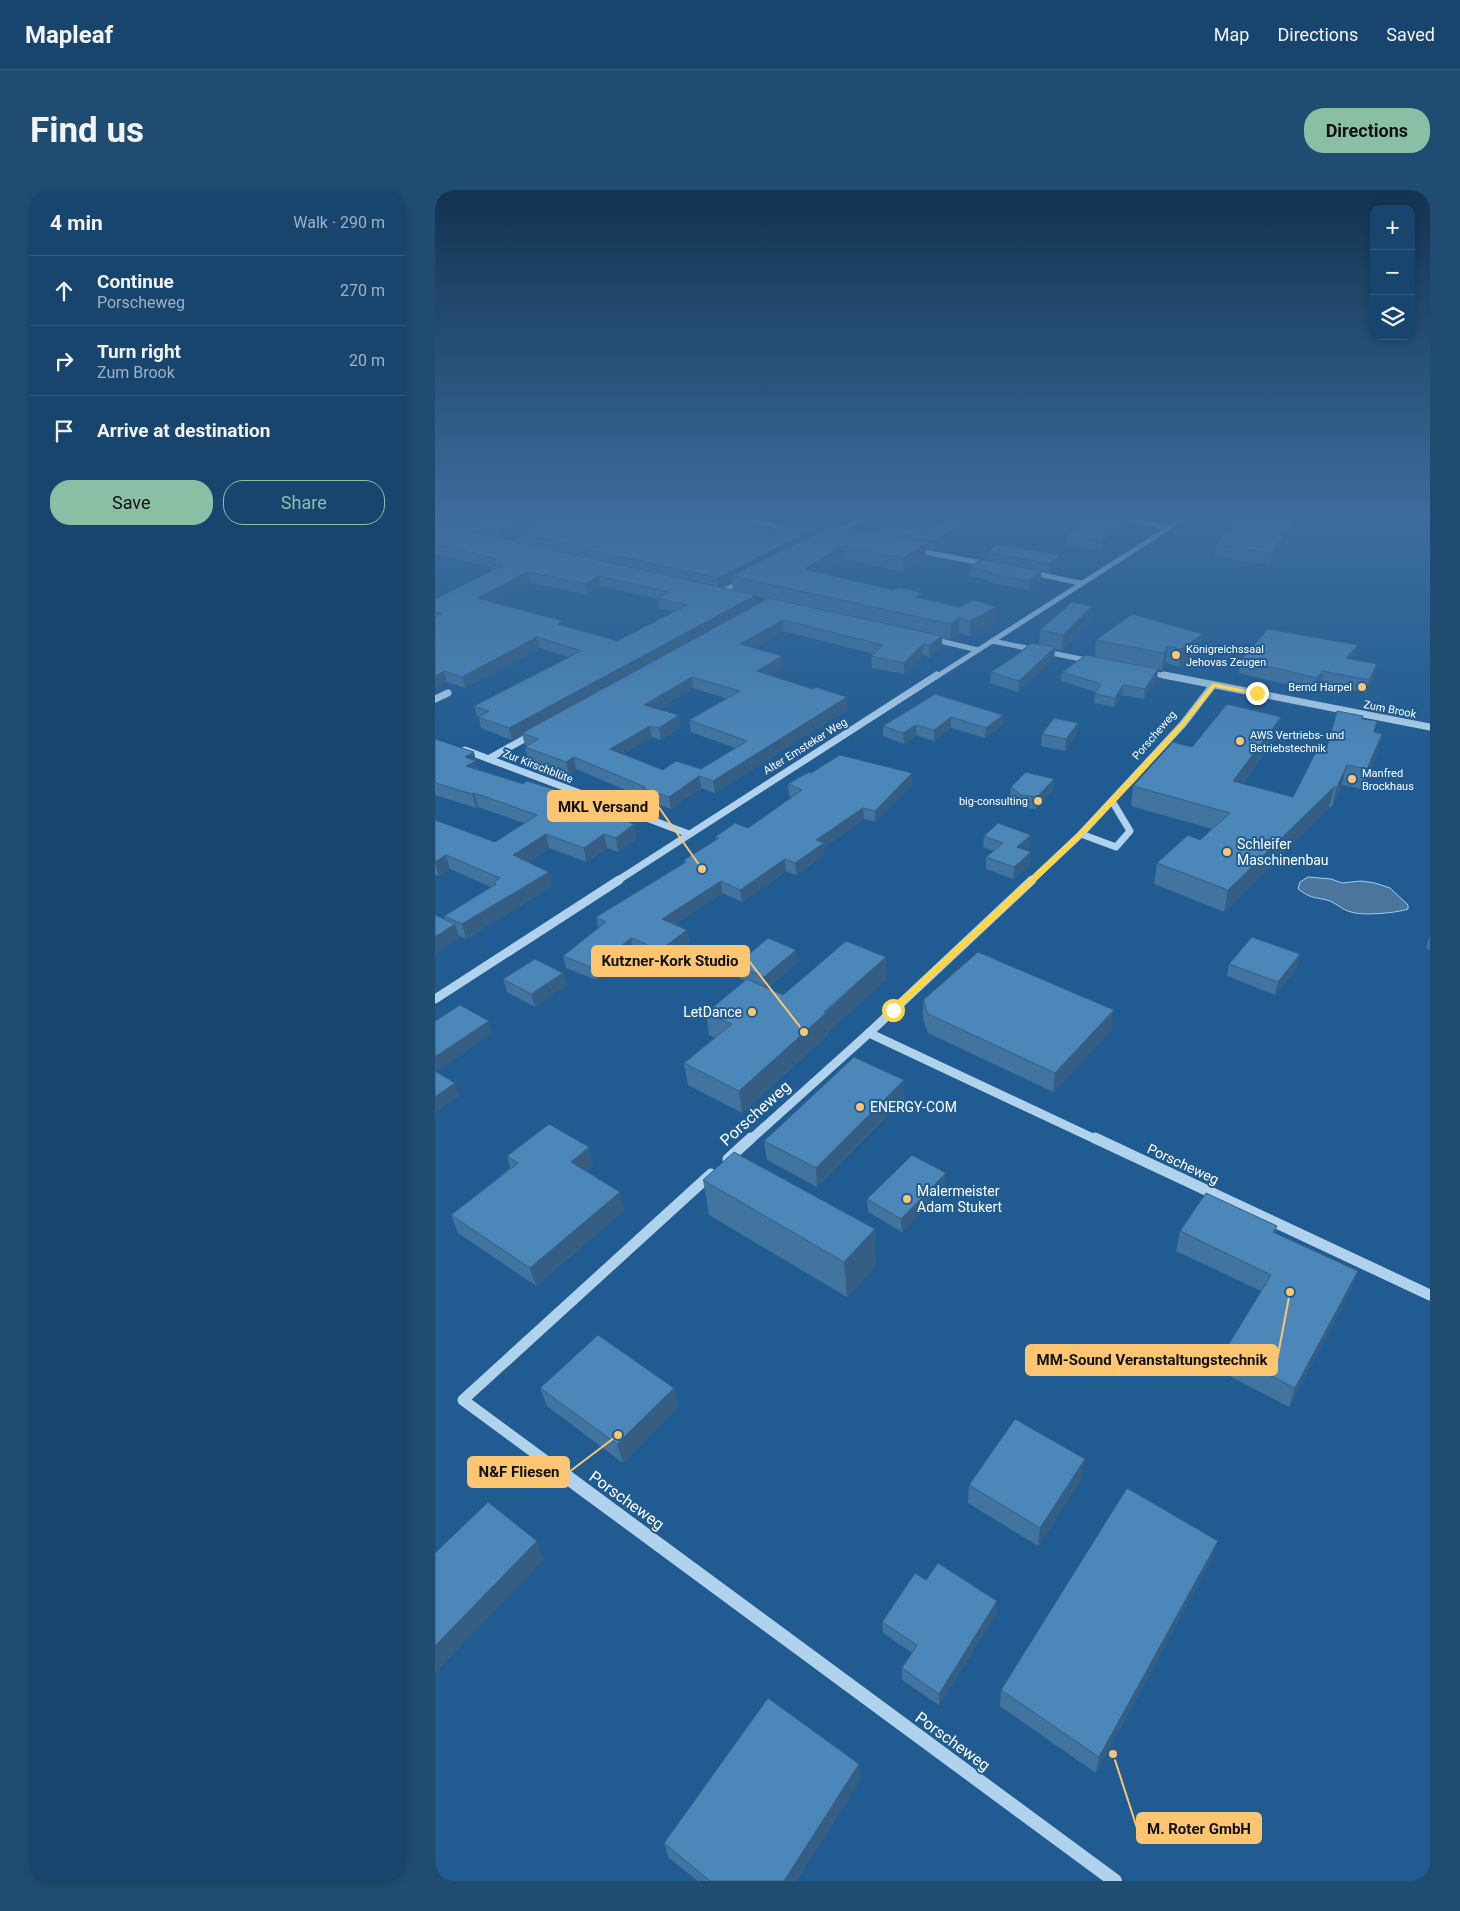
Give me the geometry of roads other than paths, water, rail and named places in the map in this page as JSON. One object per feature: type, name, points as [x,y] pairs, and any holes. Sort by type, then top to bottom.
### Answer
[{"type":"street","name":"Alter Emsteker Weg","points":[[435,999],[1064,594]]},
{"type":"street","points":[[929,639],[978,650]]},
{"type":"street","points":[[993,641],[1102,663]]},
{"type":"street","name":"Zum Brook","points":[[1141,671],[1430,727]]},
{"type":"street","name":"Porscheweg","points":[[1115,1881],[463,1400],[684,1198],[869,1033],[1081,834],[1183,724],[1213,685]]},
{"type":"street","points":[[435,688],[448,693],[435,699]]},
{"type":"street","points":[[490,758],[541,730]]},
{"type":"street","name":"Zur Kirschblüte","points":[[453,746],[490,758],[689,834]]},
{"type":"street","points":[[1081,834],[1116,847],[1130,831],[1112,800]]},
{"type":"street","name":"Porscheweg","points":[[869,1033],[1430,1295]]},
{"type":"water","points":[[1308,877],[1331,879],[1342,883],[1361,881],[1375,883],[1390,888],[1408,905],[1408,909],[1371,914],[1348,911],[1330,901],[1309,896],[1298,889],[1300,882]]},
{"type":"place","name":"Königreichssaal Jehovas Zeugen","points":[[1176,655]]},
{"type":"place","name":"Bernd Harpel","points":[[1362,687]]},
{"type":"place","name":"AWS Vertriebs- und Betriebstechnik","points":[[1240,741]]},
{"type":"place","name":"Manfred Brockhaus","points":[[1352,779]]},
{"type":"place","name":"big-consulting","points":[[1038,801]]},
{"type":"place","name":"Schleifer Maschinenbau","points":[[1227,852]]},
{"type":"place","name":"MKL Versand","points":[[702,869]]},
{"type":"place","name":"LetDance","points":[[752,1012]]},
{"type":"place","name":"Kutzner-Kork Studio","points":[[804,1032]]},
{"type":"place","name":"ENERGY-COM","points":[[860,1107]]},
{"type":"place","name":"Malermeister Adam Stukert","points":[[907,1199]]},
{"type":"place","name":"MM-Sound Veranstaltungstechnik","points":[[1290,1292]]},
{"type":"place","name":"N&F Fliesen","points":[[618,1435]]},
{"type":"place","name":"M. Roter GmbH","points":[[1113,1754]]}]
